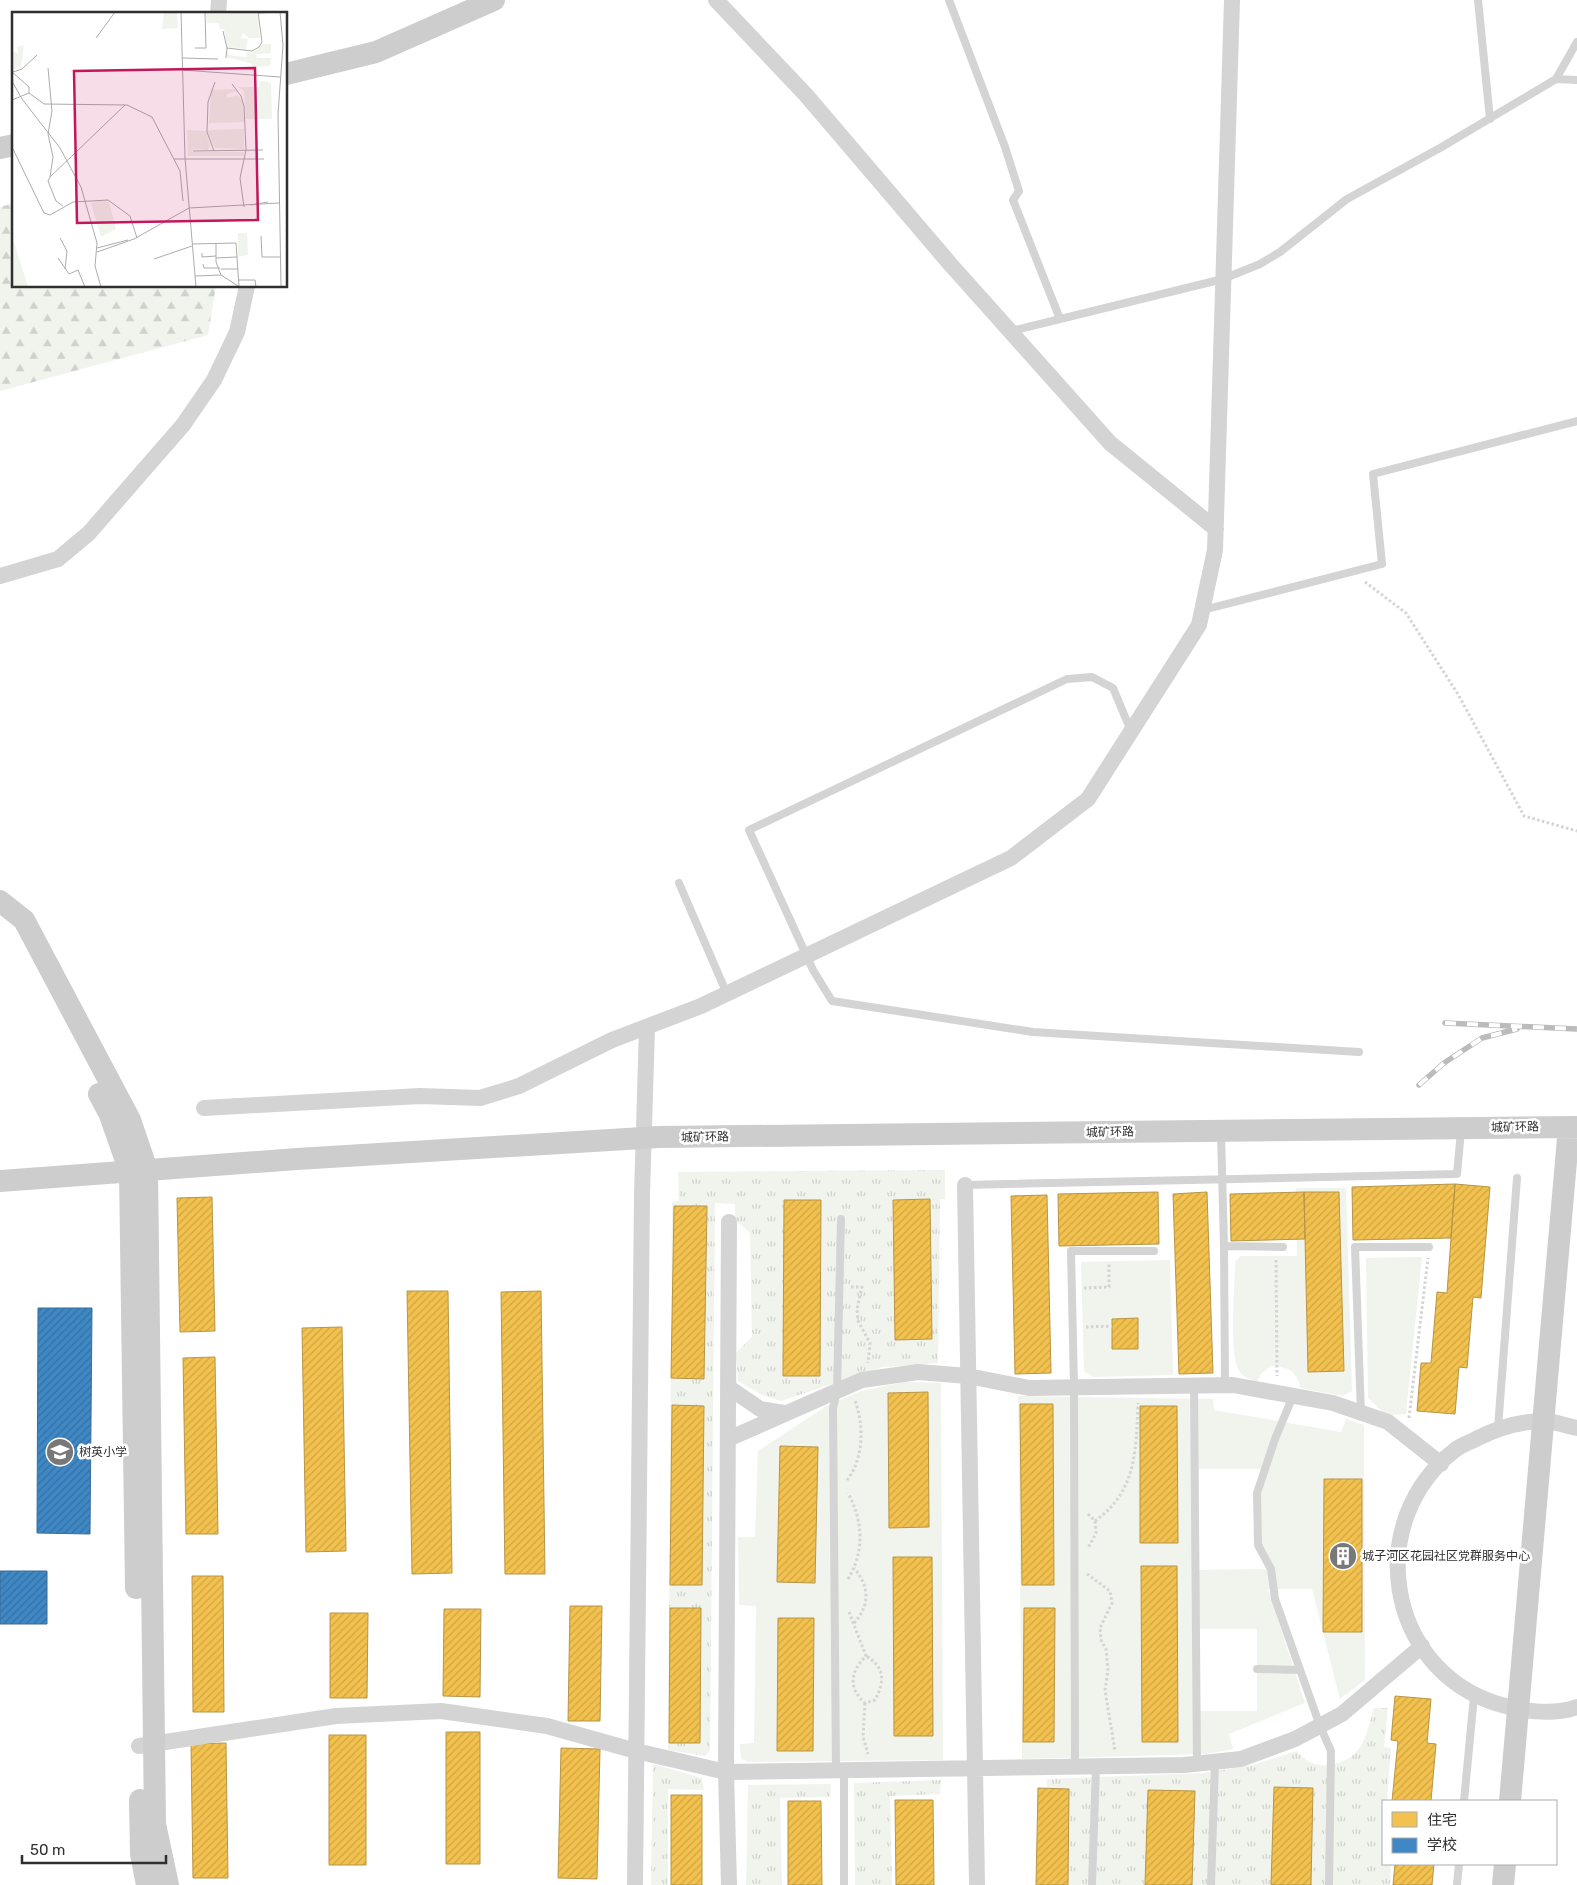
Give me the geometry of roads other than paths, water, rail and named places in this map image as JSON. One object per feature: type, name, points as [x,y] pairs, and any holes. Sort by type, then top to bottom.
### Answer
[{"type":"street","points":[[288,74],[376,52],[494,0]]},
{"type":"street","points":[[716,0],[806,94],[1010,332],[1110,443],[1216,529]]},
{"type":"street","points":[[204,1108],[420,1096],[480,1098],[518,1086],[612,1040],[727,994],[1011,858],[1088,798],[1199,625],[1215,550],[1232,0]]},
{"type":"street","points":[[0,576],[58,559],[89,533],[183,425],[214,380],[237,332],[247,288]]},
{"type":"street","points":[[0,901],[24,920],[130,1120],[138,1171],[146,1745],[141,1854],[147,1885]]},
{"type":"street","points":[[0,921],[16,932],[138,1171]]},
{"type":"street","points":[[635,1885],[647,1027]]},
{"type":"street","points":[[1510,1800],[1544,1421],[1573,1127]]},
{"type":"street","name":"城矿环路","points":[[0,1181],[297,1159],[644,1140],[659,1137],[1573,1127]]},
{"type":"street","points":[[965,1185],[976,1885]]},
{"type":"street","points":[[728,1222],[726,1772],[729,1885]]},
{"type":"street","points":[[728,1439],[849,1386],[918,1372],[968,1376],[1029,1388],[1225,1385],[1333,1403],[1388,1422],[1441,1464]]},
{"type":"street","points":[[728,1387],[760,1409],[784,1413]]},
{"type":"street","points":[[1577,1428],[1544,1421],[1498,1428],[1455,1450],[1421,1485],[1401,1530],[1397,1578],[1408,1626],[1435,1666],[1474,1696],[1518,1711],[1567,1710],[1577,1707]]},
{"type":"street","points":[[146,1745],[336,1716],[441,1711],[546,1726],[636,1751],[726,1772],[1117,1767],[1197,1764],[1241,1759],[1296,1739],[1342,1714],[1422,1646]]},
{"type":"street","points":[[146,1745],[155,1824],[168,1885]]},
{"type":"street","points":[[1503,1885],[1505,1865]]},
{"type":"lane","points":[[949,0],[1005,147],[1019,192],[1012,200],[1060,319]]},
{"type":"lane","points":[[1478,0],[1490,119]]},
{"type":"lane","points":[[1010,332],[1223,278],[1260,264],[1280,252],[1348,199],[1490,119],[1556,79],[1577,42]]},
{"type":"lane","points":[[1556,79],[1577,80]]},
{"type":"lane","points":[[1203,610],[1382,564],[1373,474],[1577,421]]},
{"type":"lane","points":[[1131,732],[1113,688],[1092,677],[1067,678],[749,830],[806,956],[832,1001],[1033,1032],[1359,1052]]},
{"type":"lane","points":[[679,883],[727,994]]},
{"type":"lane","points":[[965,1185],[1456,1174],[1461,1128]]},
{"type":"lane","points":[[1221,1131],[1225,1385]]},
{"type":"lane","points":[[1498,1428],[1517,1178]]},
{"type":"lane","points":[[841,1219],[840,1287],[849,1386],[833,1408],[844,1885]]},
{"type":"lane","points":[[1224,1246],[1280,1247]]},
{"type":"lane","points":[[1361,1412],[1355,1248],[1429,1247]]},
{"type":"lane","points":[[1075,1767],[1074,1386],[1071,1251],[1154,1251]]},
{"type":"lane","points":[[1194,1385],[1197,1764]]},
{"type":"lane","points":[[1285,1395],[1275,1439],[1257,1493],[1258,1544],[1271,1569],[1275,1599],[1320,1726],[1331,1751],[1329,1885]]},
{"type":"lane","points":[[1258,1669],[1300,1670]]},
{"type":"lane","points":[[1464,1800],[1474,1696]]},
{"type":"lane","points":[[1211,1885],[1215,1762]]},
{"type":"lane","points":[[1092,1885],[1096,1767]]},
{"type":"lane","points":[[1456,1885],[1458,1865]]},
{"type":"railway","points":[[1445,1023],[1577,1029]]},
{"type":"railway","points":[[1419,1085],[1444,1063],[1482,1038],[1517,1029]]},
{"type":"place","name":"树英小学","points":[[60,1452]]},
{"type":"place","name":"城子河区花园社区党群服务中心","points":[[1343,1556]]}]
